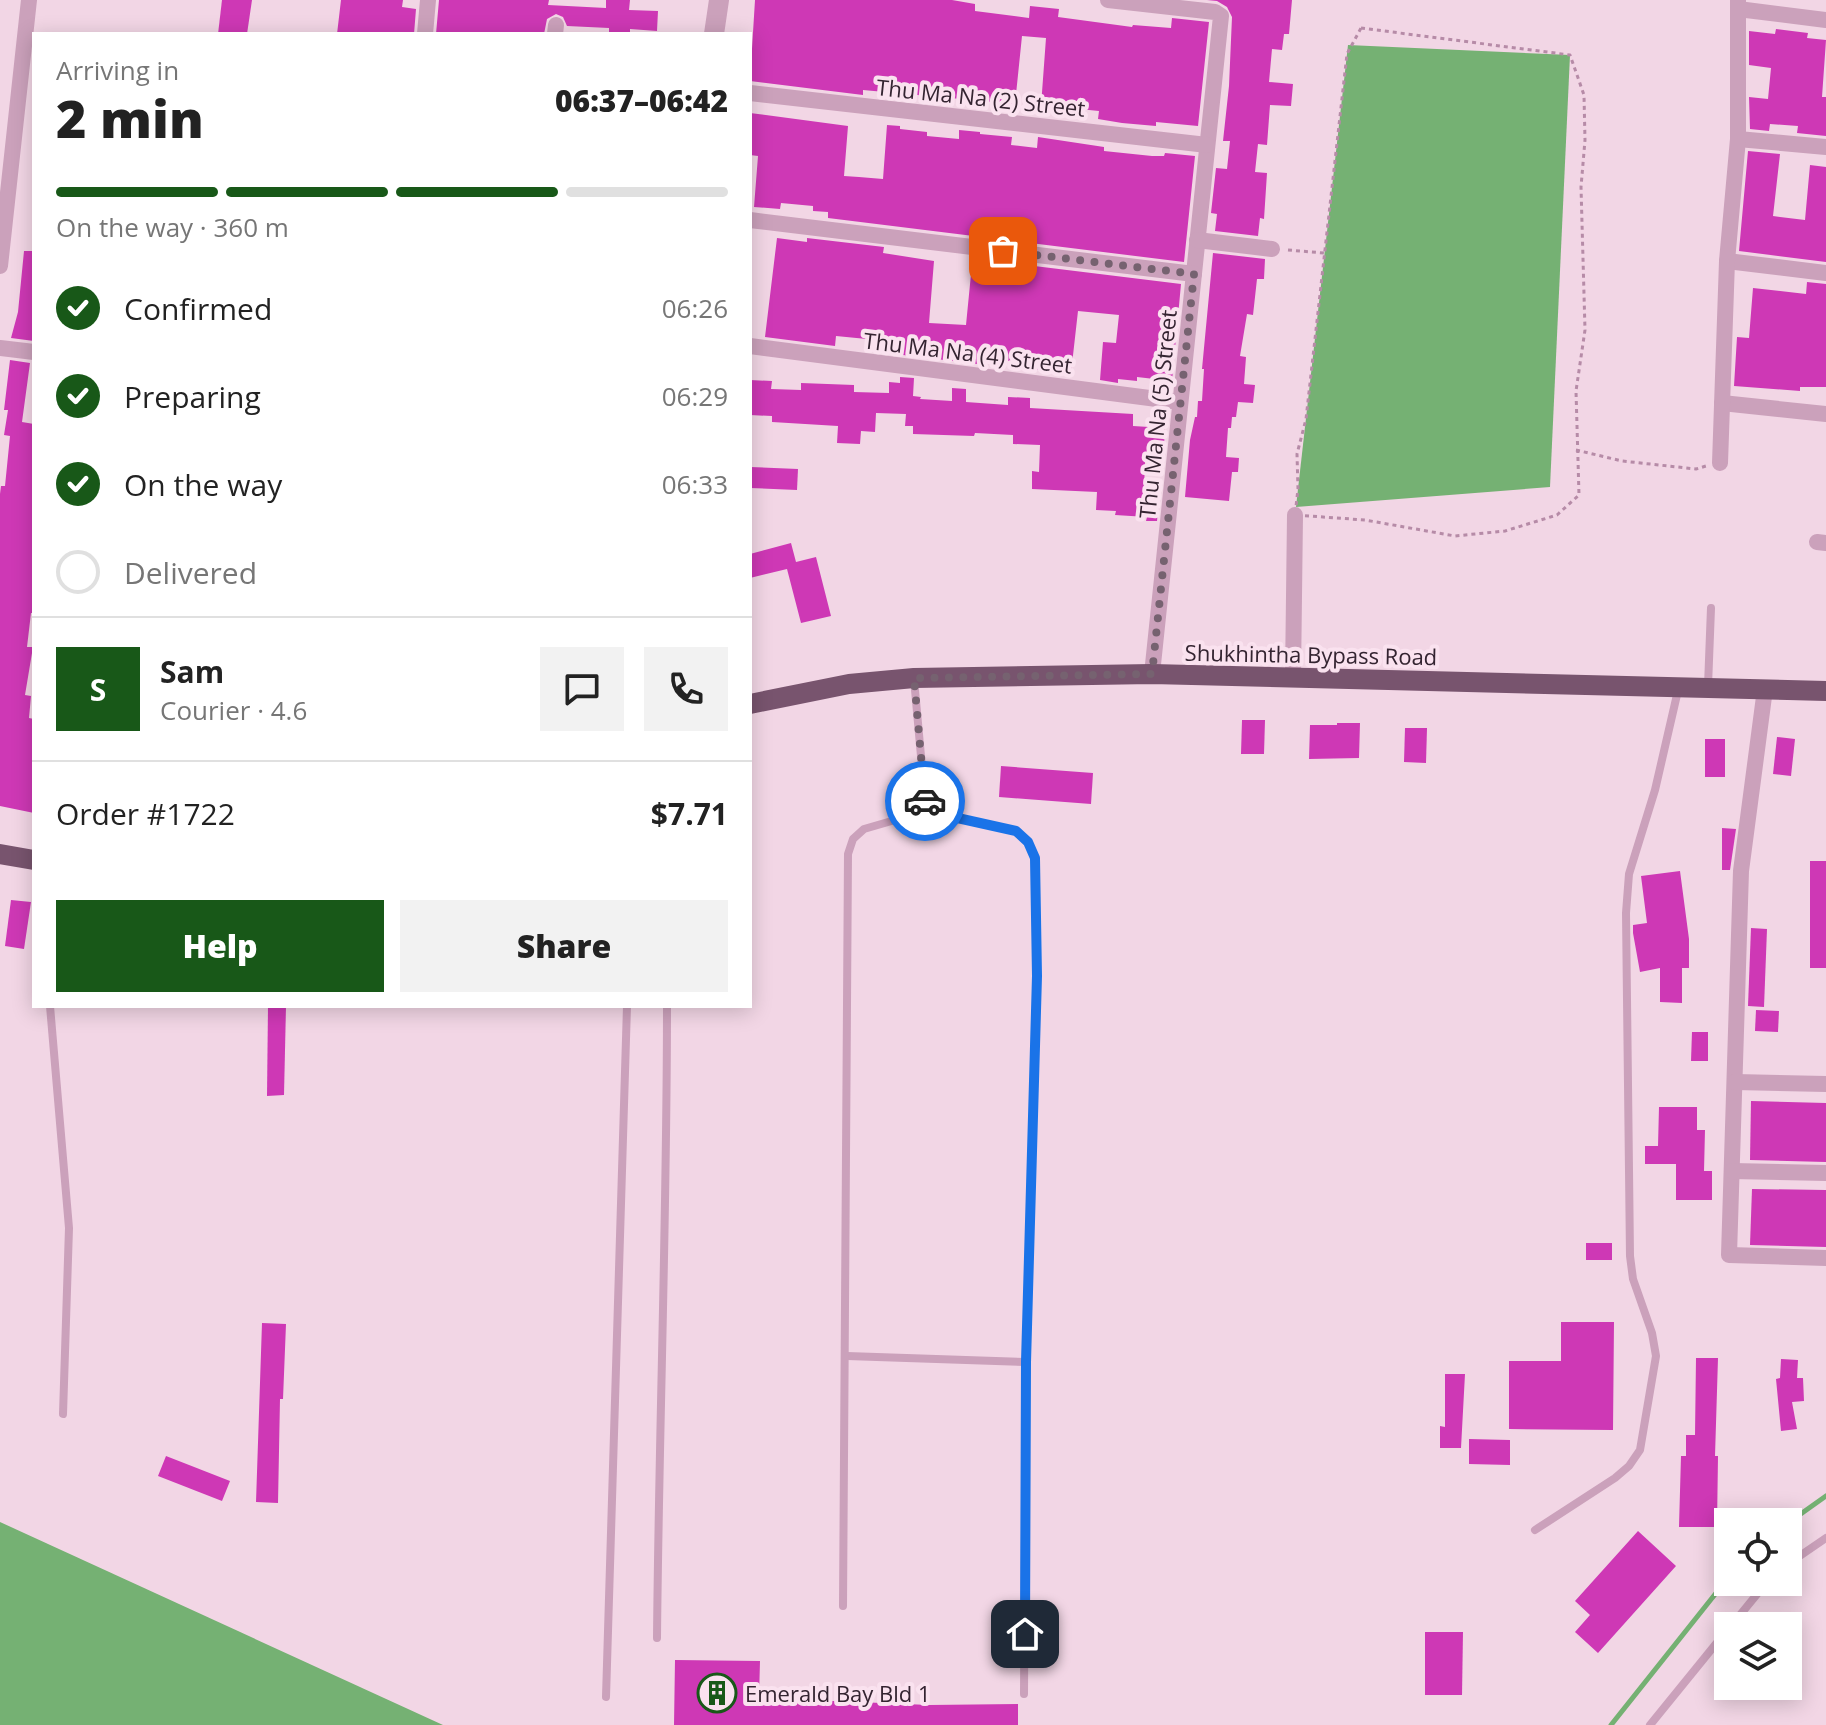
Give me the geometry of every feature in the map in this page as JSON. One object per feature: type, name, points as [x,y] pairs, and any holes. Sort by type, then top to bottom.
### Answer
[{"type":"main road","name":"Shukhintha Bypass Road","points":[[752,704],[849,684],[914,678],[1152,674],[1826,691]]},
{"type":"main road","points":[[0,854],[32,860]]},
{"type":"street","points":[[0,266],[29,0]]},
{"type":"street","points":[[425,32],[428,0]]},
{"type":"street","points":[[714,32],[719,0]]},
{"type":"street","name":"Thu Ma Na (5) Street","points":[[1108,0],[1215,12],[1221,16],[1152,674]]},
{"type":"street","points":[[1720,463],[1727,261],[1738,139],[1738,5],[1826,20]]},
{"type":"street","name":"Thu Ma Na (2) Street","points":[[752,93],[1207,145]]},
{"type":"street","points":[[1738,139],[1826,147]]},
{"type":"street","points":[[752,220],[1194,274]]},
{"type":"street","points":[[1197,240],[1272,249]]},
{"type":"street","points":[[1727,261],[1826,273]]},
{"type":"street","name":"Thu Ma Na (4) Street","points":[[752,346],[1180,402]]},
{"type":"street","points":[[0,348],[32,352]]},
{"type":"street","points":[[1722,403],[1826,414]]},
{"type":"street","points":[[1293,677],[1295,515]]},
{"type":"street","points":[[1765,689],[1741,871],[1729,1255],[1826,1258]]},
{"type":"street","points":[[1735,1082],[1826,1084]]},
{"type":"street","points":[[1732,1171],[1826,1173]]},
{"type":"lane","points":[[1708,687],[1711,608]]},
{"type":"lane","points":[[914,678],[926,811]]},
{"type":"lane","points":[[1535,1530],[1615,1478],[1629,1466],[1640,1450],[1656,1356],[1652,1333],[1633,1279],[1630,1256],[1626,913],[1629,874],[1655,790],[1679,686]]},
{"type":"lane","points":[[843,1606],[848,854],[853,839],[864,829],[926,811],[1016,831],[1028,842],[1035,858],[1037,976],[1026,1362],[1024,1694]]},
{"type":"lane","points":[[50,1008],[69,1228],[63,1414]]},
{"type":"lane","points":[[606,1697],[627,1008]]},
{"type":"lane","points":[[657,1638],[667,1179],[667,1008]]},
{"type":"lane","points":[[847,1356],[1026,1362]]},
{"type":"lane","points":[[1802,1554],[1826,1538]]},
{"type":"lane","points":[[1742,1612],[1755,1596]]},
{"type":"lane","points":[[1650,1725],[1714,1646]]},
{"type":"path","points":[[1361,28],[1570,55],[1584,95],[1585,140],[1581,187],[1585,330],[1576,391],[1579,495],[1557,515],[1505,531],[1455,536],[1365,520],[1295,515],[1297,454],[1306,419],[1325,253],[1347,54],[1361,28]]},
{"type":"path","points":[[1272,249],[1325,253]]},
{"type":"path","points":[[1576,450],[1622,461],[1696,469],[1720,463]]},
{"type":"shaded area","points":[[1348,45],[1570,55],[1550,487],[1296,507]]},
{"type":"shaded area","points":[[0,1522],[443,1725],[0,1725]]},
{"type":"building","points":[[222,0],[252,0],[247,32],[218,32]]},
{"type":"building","points":[[341,0],[403,0],[402,7],[416,9],[414,32],[337,32]]},
{"type":"building","points":[[439,0],[549,0],[548,5],[606,8],[606,0],[630,0],[629,10],[658,11],[657,31],[630,29],[630,32],[609,32],[609,28],[567,26],[563,17],[556,14],[547,19],[544,32],[436,32]]},
{"type":"building","points":[[755,0],[952,0],[975,4],[975,11],[1029,18],[1030,6],[1059,9],[1058,17],[1132,27],[1171,28],[1172,18],[1209,22],[1198,126],[1122,123],[1098,119],[1099,111],[1069,108],[1068,113],[1052,112],[1052,108],[1041,106],[1046,38],[1022,36],[1015,104],[863,90],[863,95],[752,81]]},
{"type":"building","points":[[1207,0],[1292,0],[1289,34],[1284,34],[1282,50],[1272,49],[1269,82],[1293,84],[1291,106],[1270,105],[1267,145],[1258,144],[1255,172],[1267,173],[1264,219],[1260,218],[1258,236],[1215,231],[1217,214],[1211,213],[1216,168],[1227,169],[1230,141],[1223,141],[1232,17],[1227,7]]},
{"type":"building","points":[[1776,29],[1808,33],[1807,38],[1826,40],[1822,97],[1826,97],[1826,136],[1797,133],[1798,126],[1770,124],[1769,131],[1750,129],[1749,97],[1768,99],[1771,68],[1749,65],[1749,31],[1775,34]]},
{"type":"building","points":[[752,113],[848,126],[844,176],[883,179],[887,125],[927,132],[927,136],[959,139],[959,130],[980,132],[1012,137],[1011,145],[1037,148],[1038,137],[1104,147],[1104,151],[1195,156],[1184,262],[828,218],[828,212],[813,211],[813,206],[781,203],[780,209],[754,207],[758,156],[752,155]]},
{"type":"building","points":[[1748,151],[1780,154],[1773,216],[1805,220],[1810,165],[1826,167],[1826,262],[1739,251]]},
{"type":"building","points":[[777,238],[807,242],[807,238],[884,247],[883,253],[934,261],[929,323],[966,325],[972,264],[1001,267],[1002,262],[1181,284],[1172,381],[1137,377],[1137,381],[1118,379],[1118,383],[1100,380],[1103,342],[1116,343],[1119,315],[1078,311],[1071,373],[1020,368],[1021,362],[986,359],[986,365],[903,355],[903,349],[876,347],[877,340],[836,336],[835,346],[765,337]]},
{"type":"building","points":[[24,251],[32,251],[32,341],[11,338],[18,312]]},
{"type":"building","points":[[1213,253],[1265,259],[1264,279],[1257,279],[1253,315],[1247,314],[1240,356],[1246,357],[1244,384],[1255,385],[1253,403],[1238,402],[1236,417],[1232,417],[1231,428],[1228,428],[1226,457],[1239,458],[1238,472],[1232,472],[1229,501],[1185,497],[1190,440],[1198,401],[1202,401]]},
{"type":"building","points":[[1807,282],[1826,284],[1826,387],[1800,387],[1800,391],[1734,386],[1737,337],[1749,338],[1753,288],[1806,294]]},
{"type":"building","points":[[10,360],[30,363],[22,422],[32,424],[32,613],[27,647],[32,647],[32,653],[25,695],[31,696],[32,813],[0,806],[0,494],[1,486],[5,486],[10,436],[4,435],[8,410],[4,410]]},
{"type":"building","points":[[900,377],[914,378],[913,396],[920,399],[952,401],[952,388],[966,389],[966,402],[1008,405],[1008,397],[1030,398],[1030,408],[1133,414],[1133,426],[1165,428],[1163,463],[1145,462],[1144,490],[1160,491],[1157,521],[1146,521],[1147,517],[1115,515],[1116,511],[1096,510],[1097,492],[1032,489],[1032,471],[1039,472],[1040,445],[1013,444],[1013,435],[913,434],[913,426],[905,426],[906,414],[876,413],[875,432],[861,431],[860,444],[837,443],[838,426],[772,422],[772,416],[752,415],[752,380],[772,381],[771,389],[801,390],[801,383],[854,385],[854,392],[889,393],[889,382],[900,383]]},
{"type":"building","points":[[752,467],[798,469],[797,490],[752,488]]},
{"type":"building","points":[[791,543],[796,562],[816,557],[831,616],[801,623],[787,569],[752,578],[752,553]]},
{"type":"building","points":[[1242,720],[1265,720],[1264,754],[1241,754]]},
{"type":"building","points":[[1360,723],[1359,758],[1309,759],[1310,725]]},
{"type":"building","points":[[1405,728],[1427,728],[1426,763],[1404,762]]},
{"type":"building","points":[[1777,737],[1795,739],[1791,776],[1773,774]]},
{"type":"building","points":[[1705,739],[1725,739],[1725,777],[1705,777]]},
{"type":"building","points":[[1001,766],[1093,773],[1091,804],[999,797]]},
{"type":"building","points":[[1722,828],[1736,829],[1730,870],[1722,870]]},
{"type":"building","points":[[1810,861],[1826,861],[1826,968],[1810,968]]},
{"type":"building","points":[[1680,871],[1689,939],[1689,968],[1682,968],[1682,1003],[1660,1002],[1660,968],[1640,972],[1633,925],[1647,923],[1641,876]]},
{"type":"building","points":[[11,900],[31,902],[24,949],[5,946]]},
{"type":"building","points":[[1751,928],[1767,929],[1764,1007],[1748,1006]]},
{"type":"building","points":[[268,1008],[286,1008],[284,1095],[267,1096]]},
{"type":"building","points":[[1756,1010],[1779,1011],[1778,1032],[1755,1031]]},
{"type":"building","points":[[1692,1032],[1708,1032],[1708,1061],[1691,1061]]},
{"type":"building","points":[[1751,1101],[1826,1103],[1826,1162],[1750,1160]]},
{"type":"building","points":[[1659,1107],[1697,1107],[1697,1130],[1705,1130],[1704,1171],[1712,1171],[1712,1200],[1676,1200],[1676,1164],[1645,1164],[1645,1146],[1658,1146]]},
{"type":"building","points":[[1752,1189],[1826,1190],[1826,1247],[1750,1245]]},
{"type":"building","points":[[1586,1243],[1612,1243],[1612,1260],[1586,1260]]},
{"type":"building","points":[[1561,1322],[1614,1322],[1613,1430],[1509,1429],[1509,1361],[1561,1361]]},
{"type":"building","points":[[262,1323],[286,1324],[283,1399],[280,1399],[278,1503],[256,1502]]},
{"type":"building","points":[[1696,1358],[1718,1358],[1715,1456],[1718,1456],[1717,1508],[1714,1508],[1714,1527],[1679,1527],[1681,1456],[1686,1456],[1686,1435],[1695,1435]]},
{"type":"building","points":[[1781,1359],[1798,1360],[1797,1378],[1803,1378],[1804,1401],[1792,1402],[1797,1429],[1781,1431],[1776,1379],[1780,1378]]},
{"type":"building","points":[[1445,1374],[1465,1374],[1461,1448],[1440,1448],[1440,1426],[1445,1427]]},
{"type":"building","points":[[1469,1439],[1510,1440],[1510,1465],[1469,1464]]},
{"type":"building","points":[[166,1456],[230,1481],[222,1501],[158,1476]]},
{"type":"building","points":[[1638,1531],[1676,1566],[1598,1653],[1575,1632],[1590,1615],[1575,1601]]},
{"type":"building","points":[[1425,1632],[1463,1632],[1462,1695],[1425,1695]]},
{"type":"building","points":[[675,1660],[760,1661],[759,1698],[929,1705],[1018,1704],[1018,1725],[674,1725]]},
{"type":"waterway","points":[[1802,1513],[1826,1496]]},
{"type":"waterway","points":[[1611,1725],[1714,1596]]},
{"type":"way so far","points":[[925,801],[914,678],[1152,674],[1194,274],[1003,251]]},
{"type":"place","name":"Emerald Bay Bld 1","points":[[717,1693]]},
{"type":"route","points":[[925,801],[926,811],[1016,831],[1028,842],[1035,858],[1037,976],[1026,1362],[1025,1634]]}]
